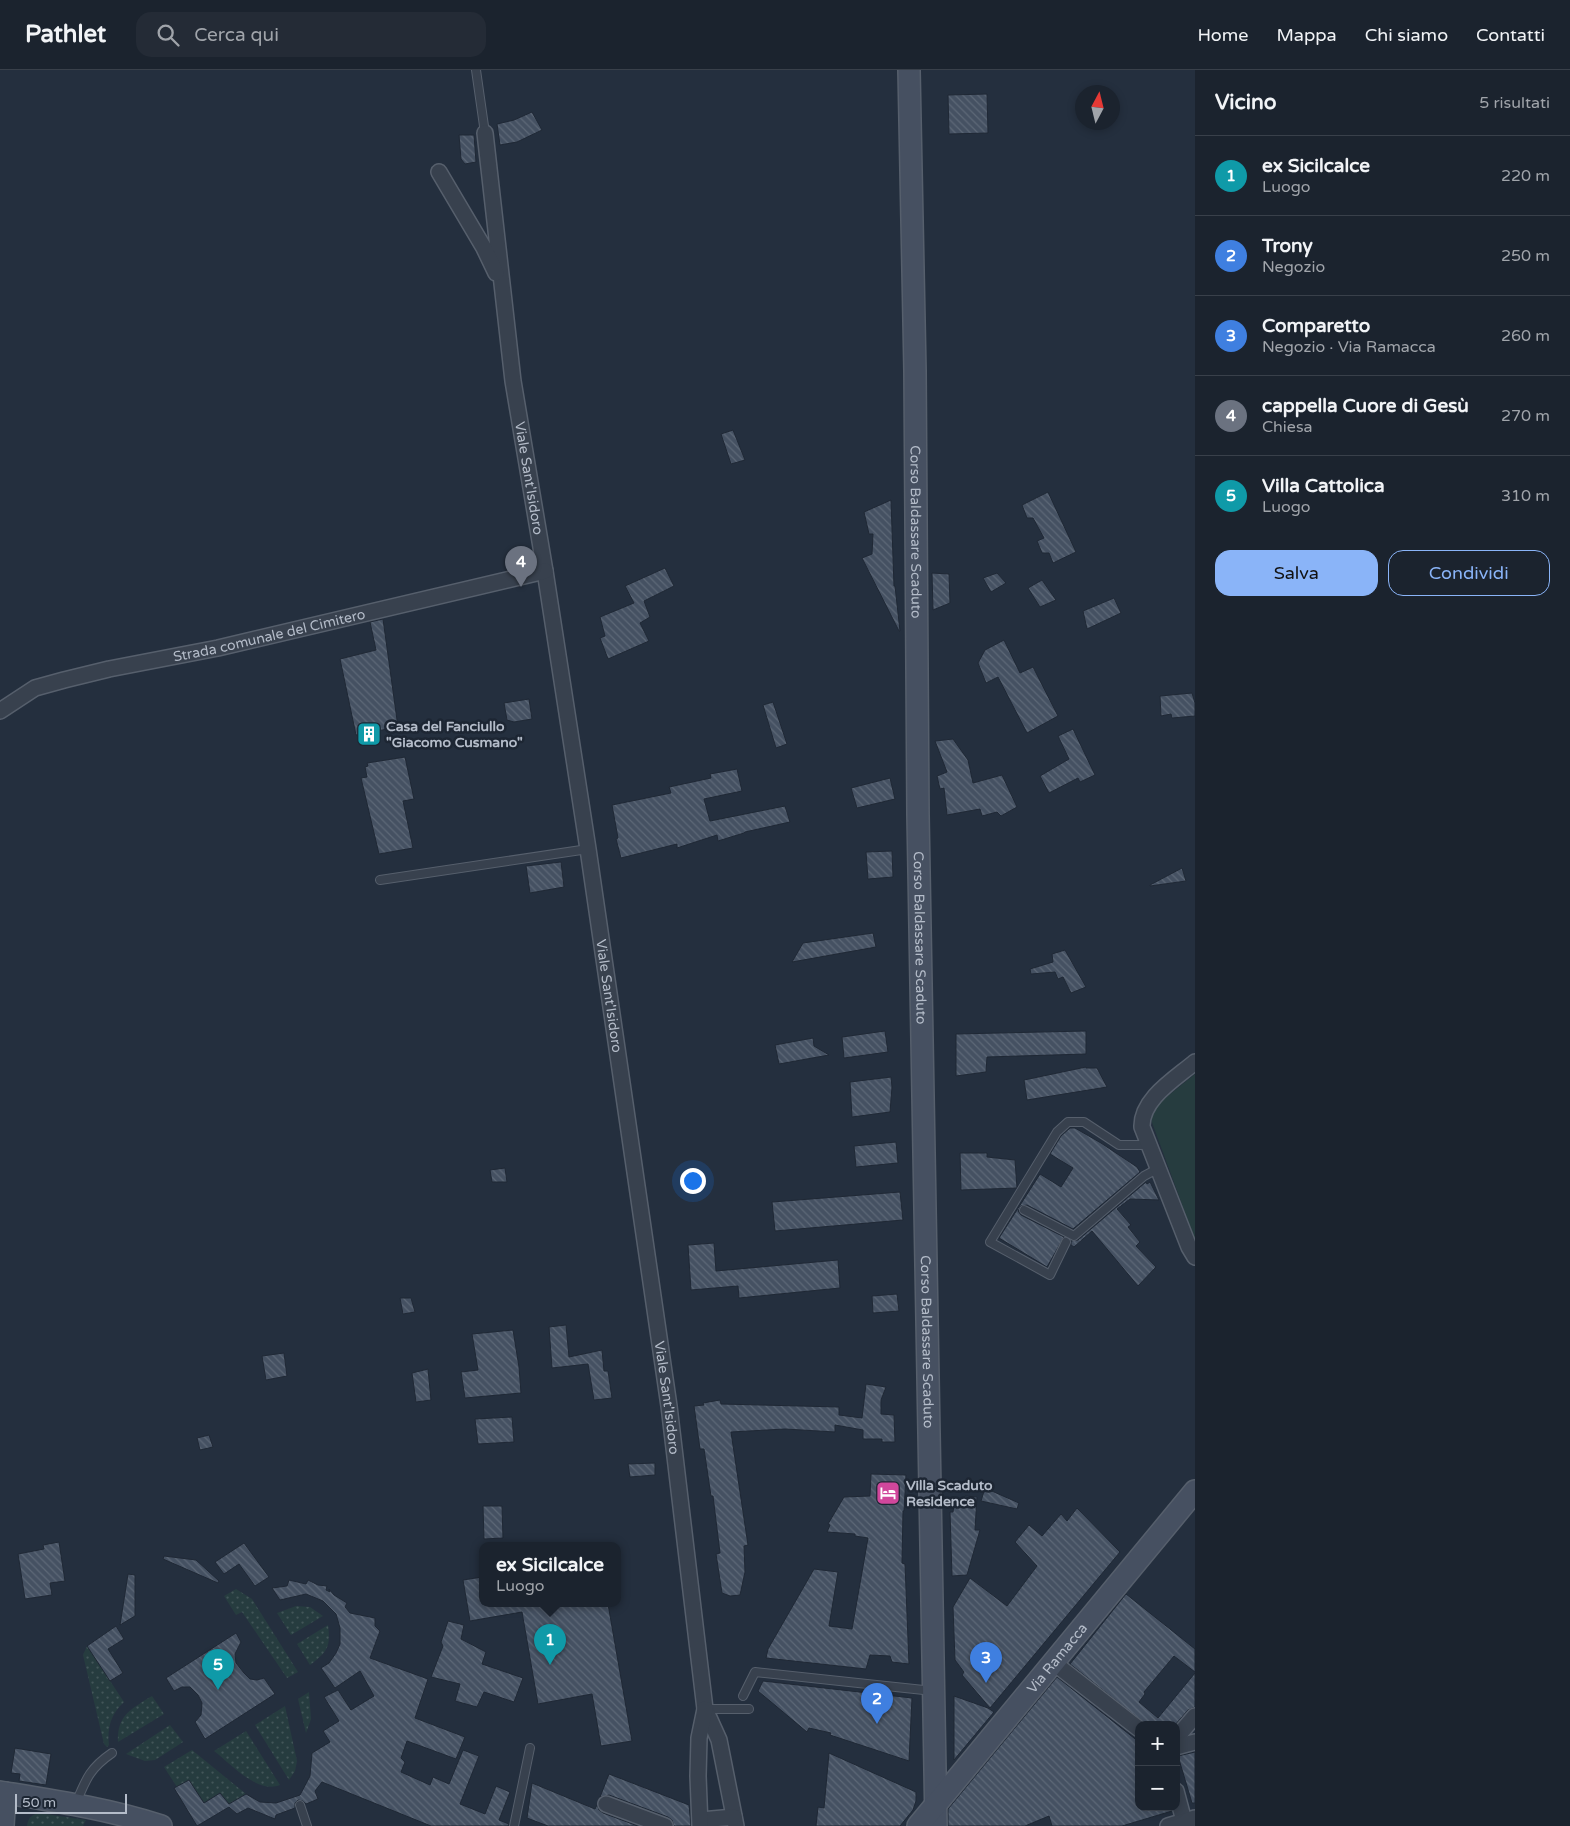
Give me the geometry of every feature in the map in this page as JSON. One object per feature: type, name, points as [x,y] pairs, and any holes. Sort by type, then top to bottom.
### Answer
[{"type":"street","name":"Corso Baldassare Scaduto","points":[[909,70],[915,371],[918,815],[936,1826]]},
{"type":"street","name":"Viale Sant'Isidoro","points":[[485,134],[512,381],[545,571],[588,848],[669,1406],[705,1709],[719,1740],[735,1822],[700,1823],[699,1738],[705,1709]]},
{"type":"street","name":"Viale Sant'Isidoro","points":[[440,172],[484,248],[502,285]]},
{"type":"street","name":"Strada comunale del Cimitero","points":[[0,711],[35,688],[109,668],[218,648],[545,571]]},
{"type":"street","points":[[1195,1062],[1153,1098],[1142,1118],[1142,1127],[1189,1247],[1195,1257]]},
{"type":"street","name":"Via Ramacca","points":[[918,1826],[1195,1491]]},
{"type":"street","points":[[1054,1663],[1135,1726]]},
{"type":"street","points":[[1180,1733],[1195,1716]]},
{"type":"street","points":[[1180,1746],[1195,1742]]},
{"type":"street","points":[[3,1826],[2,1792],[75,1804],[130,1821],[161,1826]]},
{"type":"street","points":[[1168,1826],[1190,1820],[1180,1799]]},
{"type":"street","points":[[606,1804],[665,1826]]},
{"type":"lane","points":[[476,70],[485,134]]},
{"type":"lane","points":[[380,880],[588,848]]},
{"type":"lane","points":[[1064,1244],[1050,1275],[990,1242],[1057,1132],[1068,1122],[1084,1122],[1120,1145],[1150,1145]]},
{"type":"lane","points":[[1024,1210],[1074,1236],[1144,1176],[1159,1168]]},
{"type":"lane","points":[[743,1696],[755,1672],[935,1692]]},
{"type":"lane","points":[[705,1709],[748,1708]]},
{"type":"lane","points":[[514,1826],[530,1748]]},
{"type":"lane","points":[[75,1804],[87,1776],[100,1761],[112,1753]]},
{"type":"lane","points":[[300,1805],[307,1826]]},
{"type":"green space","points":[[1195,1074],[1195,1240],[1150,1117],[1153,1108]]},
{"type":"green space","points":[[236,1589],[252,1599],[298,1672],[287,1678],[242,1612],[236,1615],[224,1596]]},
{"type":"green space","points":[[296,1606],[310,1607],[323,1616],[291,1635],[277,1613]]},
{"type":"green space","points":[[328,1625],[329,1639],[327,1648],[310,1665],[297,1644]]},
{"type":"green space","points":[[87,1646],[124,1702],[116,1711],[111,1721],[109,1745],[107,1747],[104,1744],[83,1655]]},
{"type":"green space","points":[[309,1692],[311,1719],[306,1733],[298,1699]]},
{"type":"green space","points":[[152,1696],[164,1714],[118,1742],[118,1733],[123,1719],[132,1709]]},
{"type":"green space","points":[[285,1706],[297,1761],[295,1771],[289,1780],[255,1725]]},
{"type":"green space","points":[[170,1725],[183,1742],[155,1760],[145,1761],[126,1754]]},
{"type":"green space","points":[[246,1731],[280,1785],[271,1787],[253,1782],[214,1751]]},
{"type":"green space","points":[[192,1750],[246,1794],[229,1804],[220,1793],[204,1803],[189,1780],[177,1787],[164,1767]]},
{"type":"green space","points":[[39,1813],[86,1820],[83,1826],[27,1826],[30,1817]]},
{"type":"building","points":[[987,94],[988,133],[949,134],[948,95]]},
{"type":"building","points":[[532,112],[542,130],[517,142],[500,145],[497,124],[514,120]]},
{"type":"building","points":[[459,135],[474,135],[476,162],[465,164],[461,159]]},
{"type":"building","points":[[733,430],[745,460],[731,464],[721,434]]},
{"type":"building","points":[[1048,492],[1076,552],[1053,563],[1049,553],[1042,553],[1037,541],[1044,538],[1033,518],[1027,518],[1022,505]]},
{"type":"building","points":[[891,500],[894,586],[900,631],[862,558],[872,554],[873,534],[869,534],[864,512]]},
{"type":"building","points":[[665,568],[674,586],[644,601],[650,617],[640,623],[649,641],[608,659],[600,638],[605,636],[600,617],[634,603],[625,586]]},
{"type":"building","points":[[932,573],[949,574],[950,603],[933,610]]},
{"type":"building","points":[[997,573],[1006,583],[991,592],[983,578]]},
{"type":"building","points":[[1042,580],[1056,600],[1040,607],[1028,588]]},
{"type":"building","points":[[1114,598],[1121,613],[1087,629],[1083,611]]},
{"type":"building","points":[[383,619],[398,727],[356,735],[340,659],[376,650],[370,622]]},
{"type":"building","points":[[1004,640],[1020,673],[1033,667],[1058,716],[1027,733],[998,677],[986,683],[978,663],[985,650]]},
{"type":"building","points":[[1192,693],[1195,703],[1195,716],[1172,718],[1171,714],[1161,716],[1160,696]]},
{"type":"building","points":[[529,699],[532,719],[514,722],[507,720],[504,703]]},
{"type":"building","points":[[773,702],[787,744],[776,748],[763,705]]},
{"type":"building","points":[[1073,729],[1095,775],[1080,782],[1078,778],[1049,793],[1040,776],[1069,759],[1058,736]]},
{"type":"building","points":[[953,739],[968,760],[973,783],[1002,775],[1017,807],[1001,816],[997,812],[982,816],[980,809],[947,815],[944,788],[940,789],[937,776],[947,772],[935,741]]},
{"type":"building","points":[[405,757],[414,799],[403,801],[413,848],[379,854],[361,778],[367,777],[365,767],[368,766],[367,763]]},
{"type":"building","points":[[737,769],[742,791],[704,799],[710,821],[785,806],[790,822],[745,832],[718,841],[717,835],[677,848],[677,844],[621,858],[616,839],[618,838],[612,805],[671,793],[669,787],[711,778],[710,774]]},
{"type":"building","points":[[890,778],[895,799],[857,808],[851,788]]},
{"type":"building","points":[[892,851],[893,877],[868,879],[866,852]]},
{"type":"building","points":[[561,862],[564,887],[530,893],[526,866]]},
{"type":"building","points":[[1182,868],[1186,881],[1150,886],[1150,885]]},
{"type":"building","points":[[873,933],[876,947],[792,962],[803,943]]},
{"type":"building","points":[[1065,950],[1086,987],[1071,993],[1063,977],[1058,979],[1055,972],[1031,974],[1030,969],[1053,962],[1052,954]]},
{"type":"building","points":[[885,1031],[888,1052],[844,1058],[842,1037]]},
{"type":"building","points":[[1086,1031],[1086,1054],[987,1057],[986,1072],[956,1076],[956,1034]]},
{"type":"building","points":[[813,1038],[814,1046],[829,1055],[779,1064],[775,1045]]},
{"type":"building","points":[[1086,1067],[1097,1068],[1107,1087],[1027,1100],[1024,1080]]},
{"type":"building","points":[[891,1077],[890,1112],[852,1117],[850,1082]]},
{"type":"building","points":[[1070,1128],[1075,1128],[1101,1143],[1137,1167],[1140,1172],[1073,1229],[1027,1205],[1021,1206],[1018,1211],[1021,1215],[1064,1237],[1047,1267],[999,1238],[1040,1174],[1061,1187],[1073,1168],[1050,1154],[1061,1136]]},
{"type":"building","points":[[896,1142],[898,1163],[856,1167],[854,1146]]},
{"type":"building","points":[[960,1153],[987,1153],[987,1157],[1015,1160],[1017,1188],[961,1190]]},
{"type":"building","points":[[505,1168],[507,1182],[492,1182],[490,1170]]},
{"type":"building","points":[[1146,1182],[1147,1184],[1150,1182],[1159,1200],[1130,1199],[1117,1209],[1131,1225],[1128,1227],[1140,1242],[1136,1246],[1156,1267],[1138,1286],[1092,1231],[1074,1247],[1071,1245],[1071,1241],[1078,1240]]},
{"type":"building","points":[[900,1192],[903,1220],[775,1231],[772,1202]]},
{"type":"building","points":[[714,1243],[716,1271],[838,1260],[840,1288],[739,1298],[738,1286],[691,1290],[688,1245]]},
{"type":"building","points":[[897,1294],[899,1311],[873,1313],[872,1296]]},
{"type":"building","points":[[400,1298],[411,1298],[415,1312],[403,1314]]},
{"type":"building","points":[[566,1325],[569,1357],[602,1350],[604,1371],[608,1371],[612,1398],[594,1400],[588,1364],[552,1368],[549,1327]]},
{"type":"building","points":[[513,1330],[521,1393],[465,1398],[461,1372],[478,1370],[472,1334]]},
{"type":"building","points":[[284,1353],[287,1376],[266,1380],[262,1356]]},
{"type":"building","points":[[428,1369],[431,1400],[416,1402],[412,1373]]},
{"type":"building","points":[[866,1384],[886,1387],[881,1400],[881,1414],[894,1415],[895,1442],[882,1442],[882,1439],[863,1439],[863,1430],[835,1425],[835,1432],[785,1429],[731,1432],[748,1545],[744,1546],[745,1572],[740,1595],[730,1596],[722,1593],[716,1554],[720,1553],[713,1496],[711,1496],[704,1449],[700,1449],[694,1406],[720,1400],[721,1404],[839,1407],[839,1415],[862,1418]]},
{"type":"building","points":[[512,1417],[514,1442],[478,1444],[475,1419]]},
{"type":"building","points":[[209,1435],[213,1447],[200,1450],[197,1438]]},
{"type":"building","points":[[655,1463],[655,1475],[630,1477],[628,1464]]},
{"type":"building","points":[[871,1474],[906,1475],[902,1563],[905,1564],[909,1664],[892,1662],[890,1656],[870,1655],[866,1669],[766,1658],[768,1649],[814,1569],[838,1572],[829,1626],[852,1629],[868,1538],[855,1536],[855,1534],[827,1532],[830,1525],[828,1524],[844,1497],[870,1496]]},
{"type":"building","points":[[985,1488],[1019,1503],[1017,1509],[981,1501]]},
{"type":"building","points":[[965,1496],[977,1497],[975,1530],[980,1530],[967,1575],[952,1576],[950,1512],[953,1512],[955,1499],[964,1499]]},
{"type":"building","points":[[483,1506],[502,1506],[503,1538],[484,1539]]},
{"type":"building","points":[[1077,1508],[1120,1552],[990,1708],[962,1675],[964,1672],[955,1660],[953,1607],[970,1578],[1007,1606],[1037,1566],[1015,1542],[1029,1525],[1042,1536],[1061,1514],[1067,1521]]},
{"type":"building","points":[[59,1542],[65,1581],[50,1583],[52,1595],[25,1599],[18,1554],[44,1549],[43,1545]]},
{"type":"building","points":[[244,1543],[269,1577],[255,1586],[239,1564],[224,1574],[215,1562]]},
{"type":"building","points":[[164,1556],[196,1560],[219,1581],[218,1583],[163,1559]]},
{"type":"building","points":[[128,1574],[135,1575],[135,1616],[120,1625]]},
{"type":"building","points":[[479,1577],[479,1607],[609,1607],[632,1741],[601,1746],[592,1694],[538,1704],[522,1612],[470,1621],[463,1580]]},
{"type":"building","points":[[289,1580],[306,1584],[308,1580],[318,1585],[327,1586],[326,1590],[330,1592],[329,1589],[334,1595],[347,1603],[345,1607],[350,1613],[375,1618],[375,1626],[380,1631],[370,1658],[428,1679],[415,1718],[465,1737],[456,1759],[407,1741],[401,1758],[405,1762],[401,1772],[430,1785],[433,1777],[449,1784],[463,1750],[479,1756],[460,1804],[485,1814],[496,1786],[510,1792],[499,1820],[509,1824],[508,1826],[431,1826],[322,1782],[315,1791],[318,1799],[306,1804],[298,1800],[295,1803],[295,1808],[276,1815],[275,1819],[248,1808],[237,1814],[229,1807],[197,1826],[174,1788],[189,1780],[204,1803],[220,1793],[229,1804],[246,1794],[260,1802],[276,1803],[300,1795],[310,1776],[312,1753],[330,1742],[323,1731],[339,1721],[324,1697],[338,1690],[351,1710],[374,1696],[360,1671],[335,1688],[321,1668],[329,1663],[340,1644],[340,1628],[336,1614],[323,1601],[306,1594],[280,1600],[272,1588],[287,1586]]},
{"type":"building","points":[[1126,1594],[1195,1649],[1195,1672],[1174,1656],[1144,1692],[1145,1694],[1139,1702],[1158,1718],[1195,1673],[1195,1707],[1188,1710],[1178,1721],[1142,1721],[1070,1664]]},
{"type":"building","points":[[448,1621],[464,1625],[461,1639],[486,1652],[482,1664],[523,1678],[514,1702],[484,1692],[477,1707],[455,1701],[460,1684],[431,1677],[443,1646],[441,1642]]},
{"type":"building","points":[[116,1626],[124,1639],[108,1649],[123,1673],[110,1681],[87,1646]]},
{"type":"building","points":[[236,1633],[241,1642],[235,1654],[236,1663],[250,1679],[264,1678],[275,1694],[205,1739],[195,1722],[201,1715],[202,1703],[198,1695],[190,1687],[182,1687],[174,1691],[166,1678]]},
{"type":"building","points":[[1057,1677],[1135,1739],[1135,1811],[1172,1811],[1122,1826],[1052,1826],[1049,1816],[1025,1826],[948,1826],[948,1809]]},
{"type":"building","points":[[763,1681],[912,1698],[909,1761],[830,1735],[831,1733],[809,1728],[807,1732],[758,1691]]},
{"type":"building","points":[[954,1696],[994,1712],[954,1760]]},
{"type":"building","points":[[15,1748],[51,1754],[46,1785],[19,1781],[20,1774],[11,1773]]},
{"type":"building","points":[[1195,1752],[1195,1803],[1192,1803],[1180,1763],[1180,1756]]},
{"type":"building","points":[[829,1753],[916,1792],[913,1810],[900,1826],[816,1826],[818,1807],[824,1808]]},
{"type":"building","points":[[609,1774],[689,1805],[691,1826],[674,1826],[672,1820],[668,1817],[609,1795],[600,1797]]},
{"type":"building","points":[[532,1783],[595,1809],[597,1805],[603,1813],[638,1826],[548,1826],[527,1818]]},
{"type":"place","name":"cappella Cuore di Gesù","points":[[521,587]]},
{"type":"place","name":"Casa del Fanciullo \"Giacomo Cusmano\"","points":[[369,734]]},
{"type":"place","name":"Villa Scaduto Residence","points":[[888,1493]]},
{"type":"place","name":"ex Sicilcalce","points":[[550,1665]]},
{"type":"place","name":"Comparetto","points":[[986,1683]]},
{"type":"place","name":"Villa Cattolica","points":[[218,1690]]},
{"type":"place","name":"Trony","points":[[877,1724]]}]
